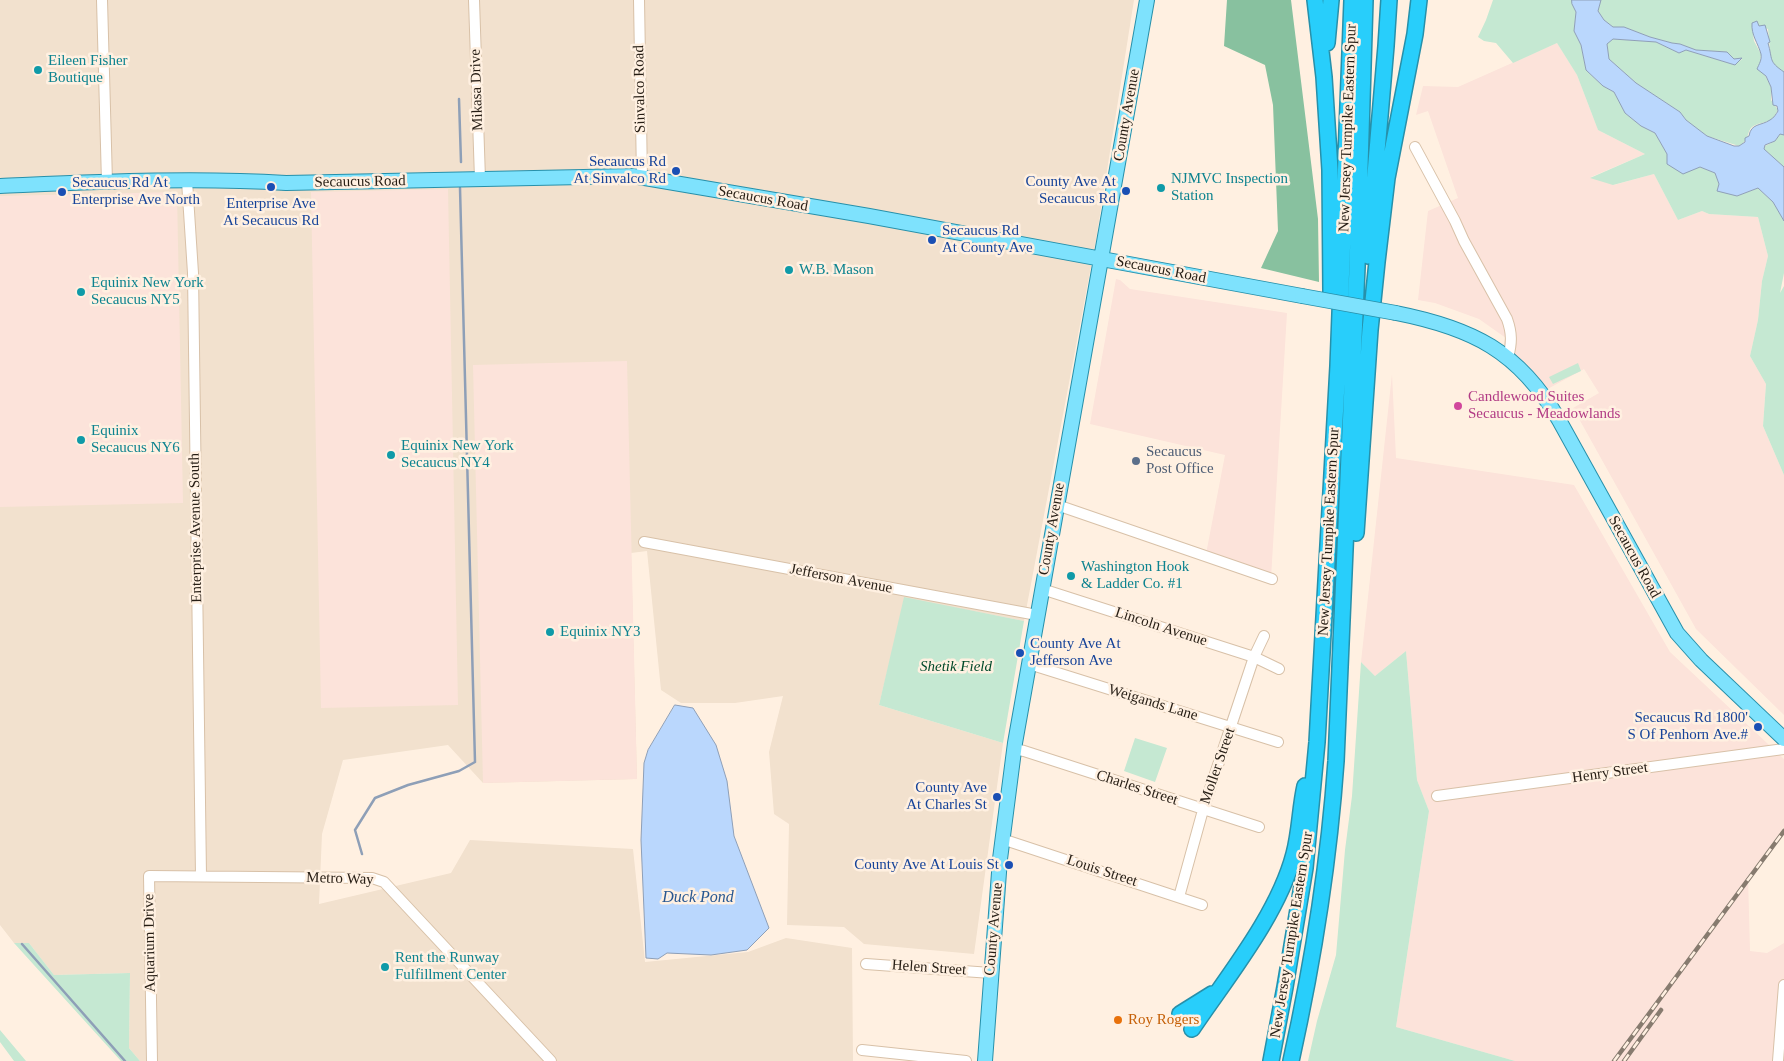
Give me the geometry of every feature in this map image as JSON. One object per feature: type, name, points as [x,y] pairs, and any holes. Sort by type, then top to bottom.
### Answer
[{"type":"highway","points":[[1315,0],[1324,78],[1331,195],[1331,315],[1338,366]]},
{"type":"highway","points":[[1324,78],[1331,0]]},
{"type":"highway","name":"New Jersey Turnpike Eastern Spur","points":[[1271,1061],[1286,987],[1304,868],[1311,815],[1319,711],[1338,366],[1352,0]]},
{"type":"highway","name":"New Jersey Turnpike Eastern Spur","points":[[1291,1061],[1314,944],[1329,841],[1336,761],[1352,404],[1365,0]]},
{"type":"highway","points":[[1352,404],[1360,360],[1389,0]]},
{"type":"highway","points":[[1343,613],[1354,557],[1370,321],[1383,212],[1390,160],[1419,0]]},
{"type":"highway","points":[[1192,1030],[1273,906],[1288,872],[1295,847],[1319,711]]},
{"type":"highway","points":[[1180,1014],[1218,991]]},
{"type":"main road","name":"County Avenue","points":[[985,1061],[1002,839],[1014,749],[1147,0]]},
{"type":"main road","name":"Secaucus Road","points":[[0,186],[107,182],[241,180],[286,183],[633,176],[869,216],[1102,259],[1419,318],[1455,328],[1482,340],[1508,357],[1531,379],[1547,398],[1677,633],[1701,660],[1784,739]]},
{"type":"street","points":[[102,0],[107,182]]},
{"type":"street","name":"Mikasa Drive","points":[[474,0],[480,179]]},
{"type":"street","name":"Sinvalco Road","points":[[639,0],[642,178]]},
{"type":"street","points":[[1415,147],[1455,221],[1464,242],[1508,319],[1512,342],[1508,357]]},
{"type":"street","name":"Enterprise Avenue South","points":[[187,181],[193,273],[201,876]]},
{"type":"street","points":[[1057,505],[1272,578]]},
{"type":"street","name":"Jefferson Avenue","points":[[644,542],[1037,615]]},
{"type":"street","name":"Lincoln Avenue","points":[[1042,589],[1254,657],[1279,669]]},
{"type":"street","name":"Moller Street","points":[[1179,897],[1203,810],[1254,657],[1264,636]]},
{"type":"street","name":"Weigands Lane","points":[[1029,664],[1278,742]]},
{"type":"street","name":"Charles Street","points":[[1014,749],[1259,827]]},
{"type":"street","name":"Henry Street","points":[[1437,796],[1784,749]]},
{"type":"street","name":"Louis Street","points":[[1002,839],[1202,905]]},
{"type":"street","name":"Aquarium Drive","points":[[152,1061],[149,876],[201,876]]},
{"type":"street","name":"Metro Way","points":[[201,876],[372,878],[384,882],[551,1061]]},
{"type":"street","name":"Helen Street","points":[[866,964],[991,973]]},
{"type":"street","points":[[1778,1061],[1784,985]]},
{"type":"street","points":[[862,1050],[966,1061]]},
{"type":"shaded area","points":[[0,0],[1134,0],[1096,240],[1024,621],[905,598],[879,705],[1003,743],[974,954],[864,944],[844,927],[787,925],[789,824],[774,814],[769,752],[783,696],[735,703],[681,703],[661,690],[647,551],[631,553],[637,779],[483,783],[448,745],[343,760],[322,834],[319,904],[451,873],[470,840],[633,849],[645,962],[748,952],[786,938],[852,948],[853,1061],[140,1061],[129,1048],[130,973],[54,975],[29,943],[14,943],[0,925]]},
{"type":"shaded area","points":[[1557,43],[1577,75],[1598,130],[1645,154],[1591,177],[1614,185],[1654,174],[1678,220],[1702,211],[1709,214],[1758,217],[1768,256],[1750,356],[1766,384],[1763,426],[1784,475],[1784,715],[1696,629],[1573,408],[1599,393],[1584,369],[1544,391],[1510,357],[1513,343],[1479,319],[1435,303],[1418,300],[1428,211],[1458,198],[1428,111],[1416,115],[1423,86],[1458,87]]},
{"type":"shaded area","points":[[448,189],[458,705],[321,708],[311,192]]},
{"type":"shaded area","points":[[177,192],[183,503],[0,507],[0,196]]},
{"type":"shaded area","points":[[1116,279],[1120,280],[1130,289],[1287,313],[1271,578],[1206,554],[1225,455],[1090,424]]},
{"type":"shaded area","points":[[627,361],[637,779],[483,783],[473,365]]},
{"type":"shaded area","points":[[1392,374],[1396,458],[1574,485],[1670,652],[1784,759],[1784,827],[1748,876],[1750,951],[1767,953],[1784,943],[1784,1061],[1515,1061],[1396,1027],[1429,811],[1417,780],[1406,651],[1375,676],[1361,662]]},
{"type":"green space","points":[[1227,0],[1291,0],[1318,219],[1319,282],[1261,268],[1278,231],[1273,105],[1265,65],[1224,46]]},
{"type":"green space","points":[[1493,0],[1572,0],[1576,12],[1574,31],[1581,45],[1586,70],[1603,86],[1614,92],[1625,113],[1641,126],[1655,133],[1667,154],[1715,173],[1719,184],[1717,190],[1737,196],[1758,188],[1773,202],[1784,221],[1784,273],[1780,293],[1784,286],[1784,475],[1763,426],[1766,384],[1750,356],[1768,256],[1758,217],[1709,214],[1702,211],[1678,220],[1654,174],[1613,185],[1590,178],[1645,154],[1598,130],[1577,75],[1557,43],[1513,63],[1496,43],[1484,41],[1478,37]]},
{"type":"green space","points":[[1601,0],[1784,0],[1784,72],[1774,66],[1771,60],[1768,29],[1759,26],[1757,21],[1753,34],[1754,41],[1761,54],[1760,65],[1771,87],[1771,100],[1778,110],[1774,117],[1752,127],[1747,138],[1739,146],[1707,136],[1686,120],[1680,112],[1636,83],[1609,59],[1607,43],[1613,39],[1656,42],[1679,53],[1686,50],[1735,65],[1742,59],[1734,59],[1727,52],[1696,50],[1650,37],[1624,27],[1613,27],[1604,20],[1598,11]]},
{"type":"green space","points":[[1780,134],[1784,135],[1784,167],[1764,149],[1765,146],[1775,141]]},
{"type":"green space","points":[[1578,363],[1581,371],[1553,384],[1549,377]]},
{"type":"green space","name":"Shetik Field","points":[[904,597],[1024,621],[1003,743],[879,705]]},
{"type":"green space","points":[[1406,651],[1417,780],[1429,811],[1396,1027],[1515,1061],[1308,1061],[1317,1021],[1336,955],[1345,850],[1352,796],[1361,662],[1375,676]]},
{"type":"green space","points":[[1135,738],[1167,748],[1155,782],[1124,771]]},
{"type":"green space","points":[[14,943],[29,943],[54,975],[130,973],[129,1048],[140,1061],[121,1061]]},
{"type":"green space","points":[[0,1030],[26,1061],[14,1061],[0,1042]]},
{"type":"water","points":[[1572,0],[1601,0],[1598,11],[1604,20],[1613,27],[1624,27],[1650,37],[1696,50],[1727,52],[1734,59],[1742,58],[1735,65],[1686,50],[1679,53],[1656,42],[1613,39],[1607,44],[1609,59],[1636,83],[1680,112],[1686,120],[1707,136],[1734,146],[1739,146],[1745,142],[1745,138],[1749,136],[1754,127],[1767,122],[1778,111],[1777,106],[1773,105],[1771,87],[1766,76],[1757,69],[1761,60],[1761,54],[1752,23],[1757,21],[1759,26],[1765,25],[1770,42],[1768,43],[1772,60],[1784,72],[1784,135],[1780,134],[1775,141],[1765,145],[1764,149],[1784,167],[1784,221],[1773,202],[1758,188],[1737,196],[1717,191],[1719,184],[1715,173],[1700,167],[1683,174],[1667,164],[1667,154],[1655,133],[1641,126],[1625,113],[1614,92],[1603,86],[1586,70],[1581,45],[1574,31],[1576,12]]},
{"type":"water","name":"Duck Pond","points":[[675,705],[693,708],[716,745],[727,781],[734,836],[769,928],[747,950],[711,955],[667,953],[658,959],[646,958],[641,840],[644,763],[648,750]]},
{"type":"waterway","points":[[459,99],[461,162]]},
{"type":"waterway","points":[[362,854],[355,830],[375,798],[408,785],[459,771],[475,762],[460,188]]},
{"type":"waterway","points":[[22,944],[125,1061]]},
{"type":"railway","points":[[1614,1061],[1784,831]]},
{"type":"railway","points":[[1624,1061],[1661,1010]]},
{"type":"place","name":"Eileen Fisher Boutique","points":[[38,70]]},
{"type":"place","name":"Secaucus Rd At Sinvalco Rd","points":[[676,171]]},
{"type":"place","name":"Enterprise Ave At Secaucus Rd","points":[[271,187]]},
{"type":"place","name":"NJMVC Inspection Station","points":[[1161,188]]},
{"type":"place","name":"County Ave At Secaucus Rd","points":[[1126,191]]},
{"type":"place","name":"Secaucus Rd At Enterprise Ave North","points":[[62,192]]},
{"type":"place","name":"Secaucus Rd At County Ave","points":[[932,240]]},
{"type":"place","name":"W.B. Mason","points":[[789,270]]},
{"type":"place","name":"Equinix New York Secaucus NY5","points":[[81,292]]},
{"type":"place","name":"Candlewood Suites Secaucus - Meadowlands","points":[[1458,406]]},
{"type":"place","name":"Equinix Secaucus NY6","points":[[81,440]]},
{"type":"place","name":"Equinix New York Secaucus NY4","points":[[391,455]]},
{"type":"place","name":"Secaucus Post Office","points":[[1136,461]]},
{"type":"place","name":"Washington Hook & Ladder Co. #1","points":[[1071,576]]},
{"type":"place","name":"Equinix NY3","points":[[550,632]]},
{"type":"place","name":"County Ave At Jefferson Ave","points":[[1020,653]]},
{"type":"place","name":"Secaucus Rd 1800' S Of Penhorn Ave.#","points":[[1758,727]]},
{"type":"place","name":"County Ave At Charles St","points":[[997,797]]},
{"type":"place","name":"County Ave At Louis St","points":[[1009,865]]},
{"type":"place","name":"Rent the Runway Fulfillment Center","points":[[385,967]]},
{"type":"place","name":"Roy Rogers","points":[[1118,1020]]}]
